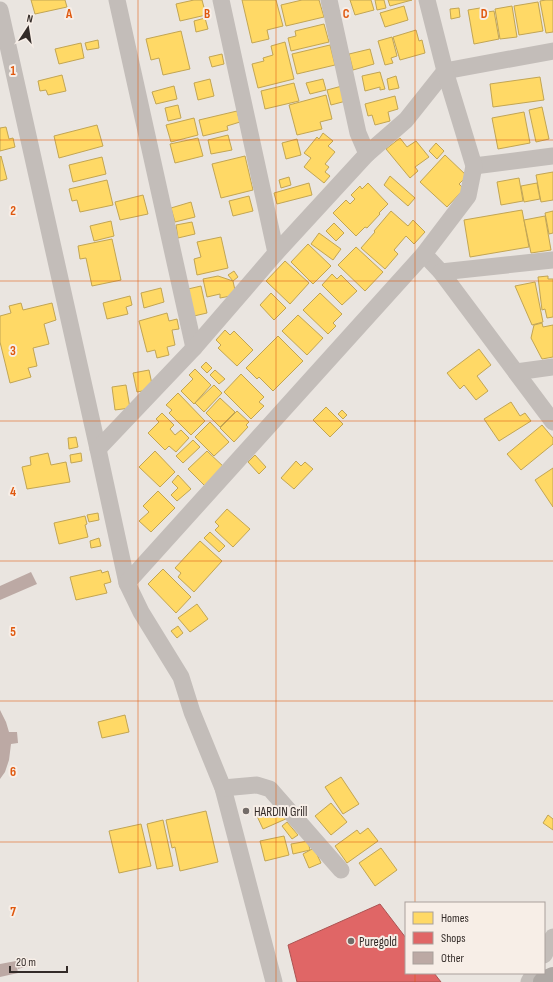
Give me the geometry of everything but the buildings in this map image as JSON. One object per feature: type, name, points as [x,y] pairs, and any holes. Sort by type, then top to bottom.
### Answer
[{"type":"highway","points":[[544,982],[553,978]]},
{"type":"street","points":[[117,0],[194,348]]},
{"type":"street","points":[[221,0],[276,253]]},
{"type":"street","points":[[330,0],[358,133],[367,154]]},
{"type":"street","points":[[126,583],[424,254],[468,196],[474,166],[445,71],[427,0]]},
{"type":"street","points":[[0,10],[98,449],[126,583],[140,612],[181,677],[192,712],[223,788],[274,982]]},
{"type":"street","points":[[98,449],[194,348],[276,253],[367,154],[406,120],[445,71],[553,51]]},
{"type":"street","points":[[474,166],[553,156]]},
{"type":"street","points":[[424,254],[441,272],[553,422]]},
{"type":"street","points":[[441,272],[553,260]]},
{"type":"street","points":[[516,372],[553,366]]},
{"type":"street","points":[[223,788],[258,785],[270,789],[341,870]]},
{"type":"street","points":[[545,953],[553,937]]},
{"type":"place","name":"HARDIN Grill","points":[[246,811]]},
{"type":"place","name":"Puregold","points":[[351,941]]}]
